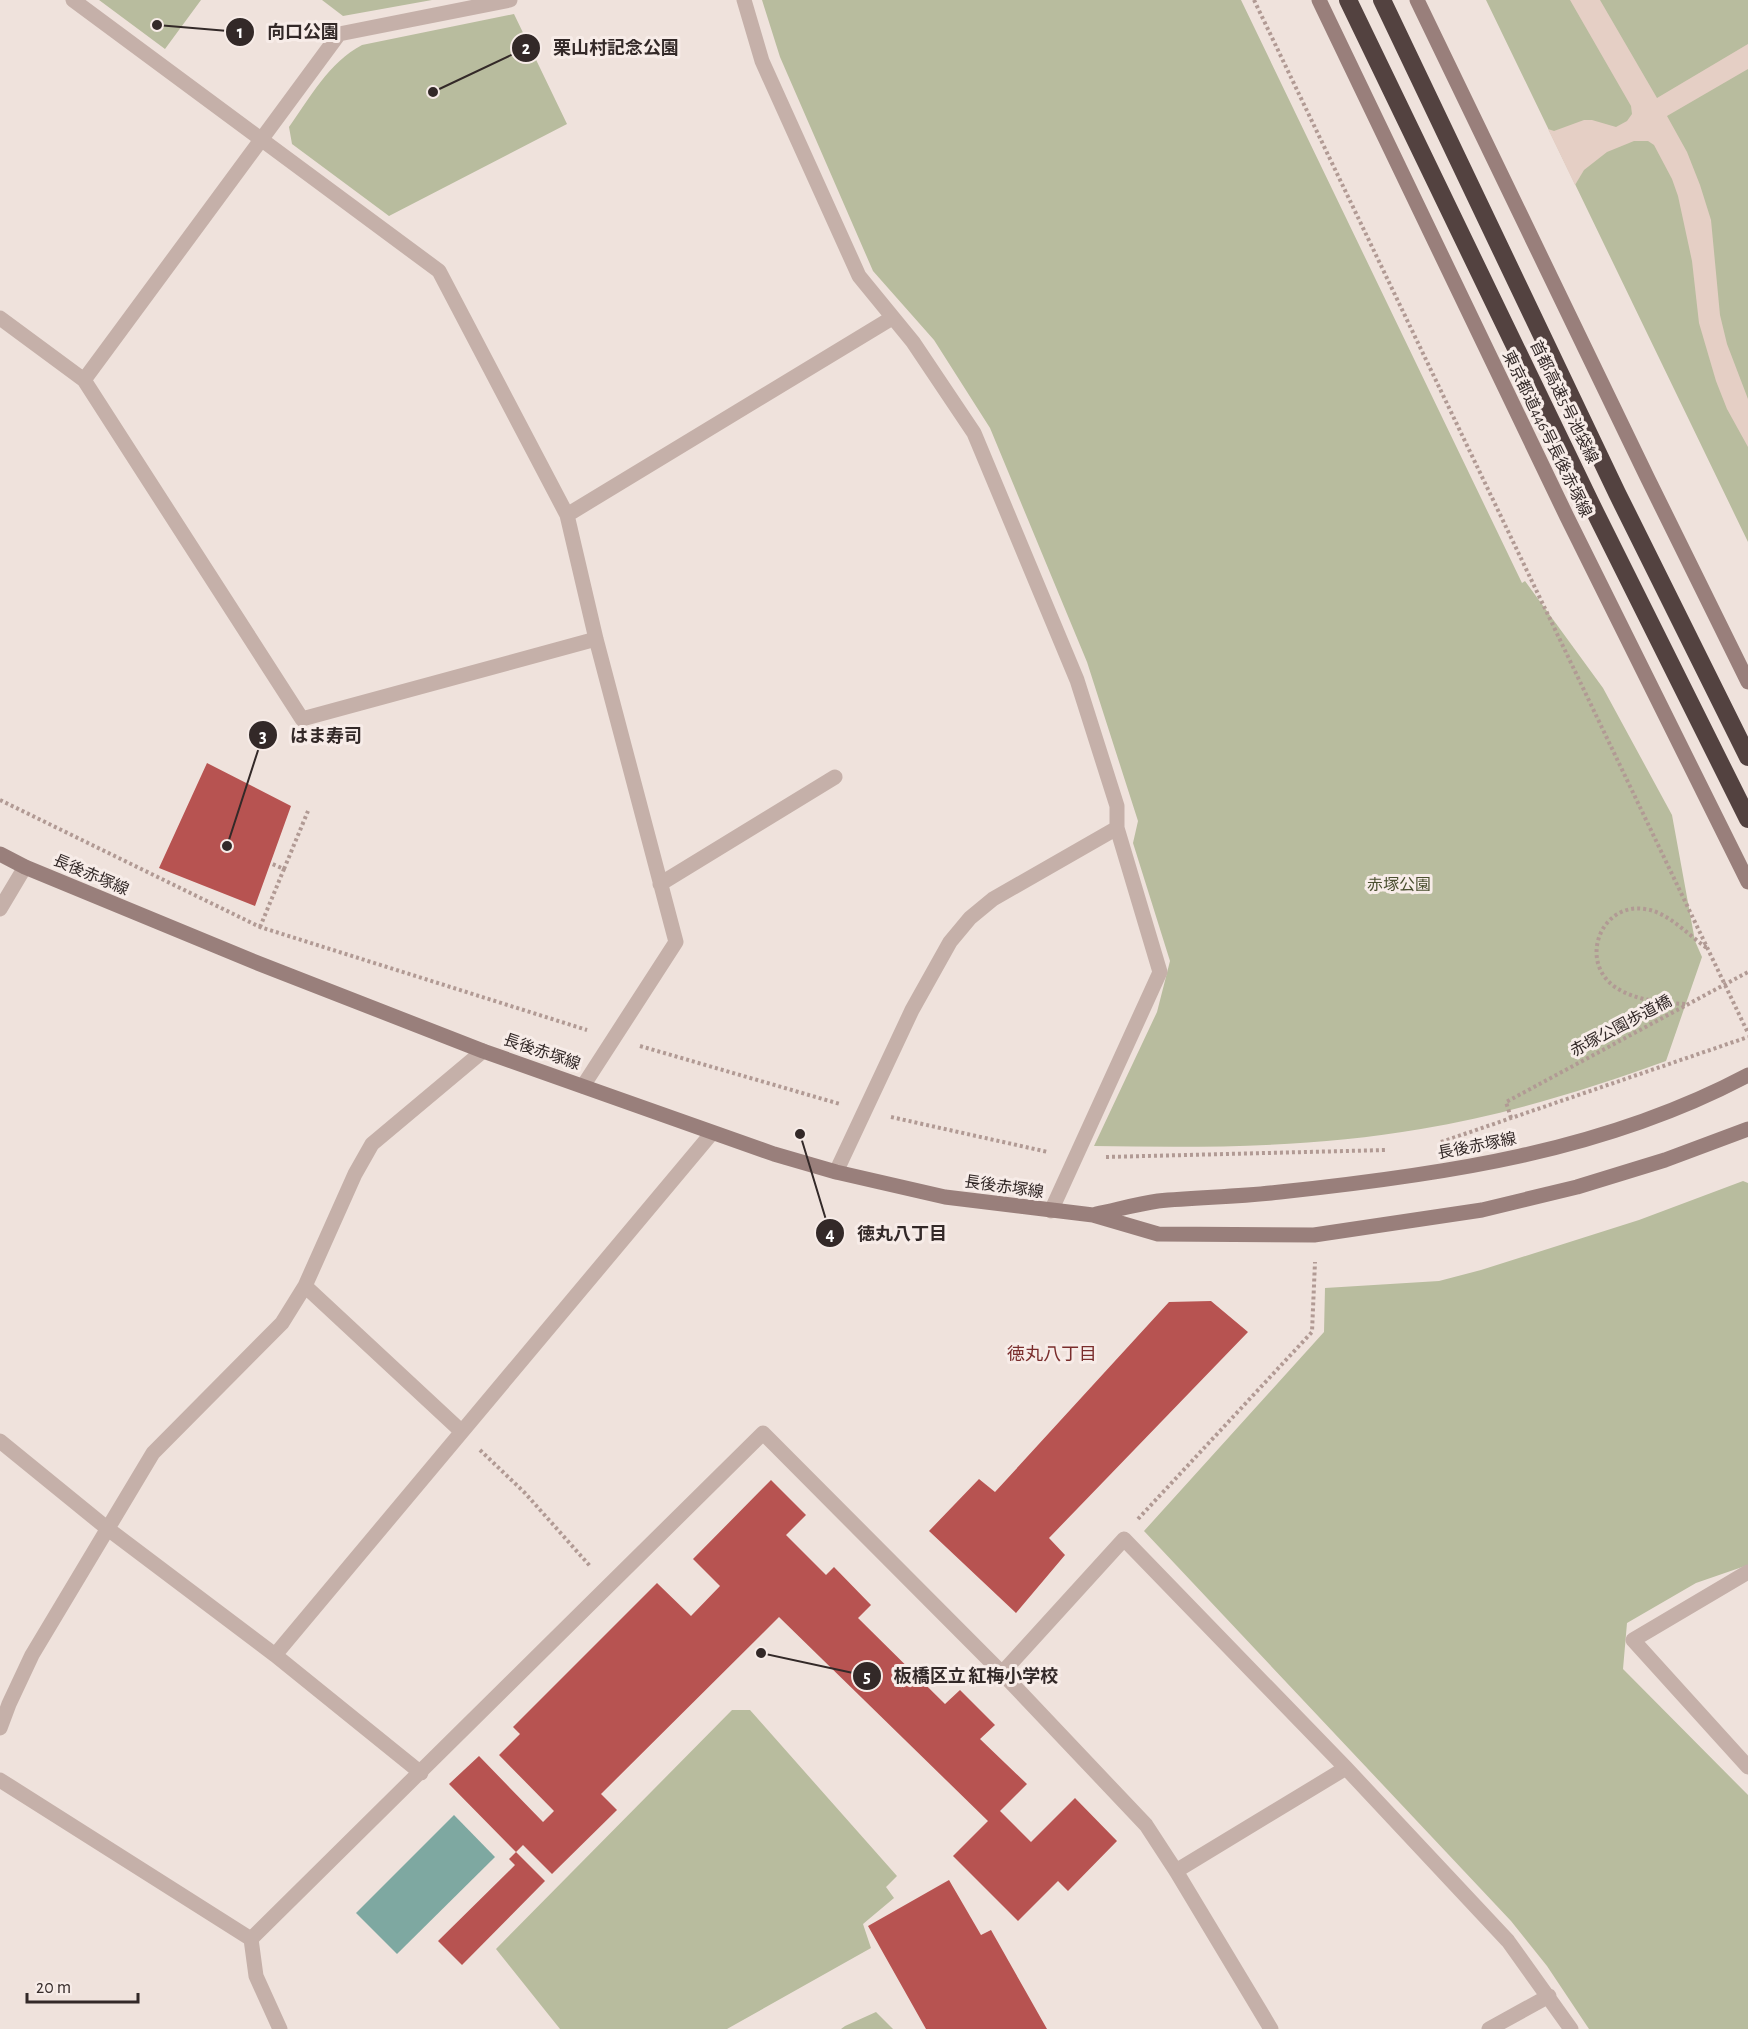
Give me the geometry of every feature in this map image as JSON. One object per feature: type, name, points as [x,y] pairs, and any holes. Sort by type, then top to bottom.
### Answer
[{"type":"highway","name":"首都高速5号池袋線","points":[[1348,0],[1592,506],[1748,819]]},
{"type":"highway","name":"首都高速5号池袋線","points":[[1382,0],[1611,483],[1748,757]]},
{"type":"main road","name":"東京都道446号長後赤塚線","points":[[1319,0],[1567,517],[1748,882]]},
{"type":"main road","points":[[1417,0],[1642,469],[1748,682]]},
{"type":"main road","name":"長後赤塚線","points":[[0,854],[25,867],[260,964],[483,1051],[712,1133],[836,1172],[945,1197],[1093,1215],[1158,1234],[1314,1235],[1447,1216],[1576,1187],[1665,1160],[1748,1129]]},
{"type":"main road","name":"長後赤塚線","points":[[1093,1215],[1156,1202],[1256,1195],[1345,1185],[1475,1166],[1556,1149],[1635,1125],[1748,1075]]},
{"type":"street","points":[[73,0],[439,272],[567,515],[596,639],[676,942],[583,1086]]},
{"type":"street","points":[[84,380],[339,34],[510,0]]},
{"type":"street","points":[[744,0],[762,61],[859,276],[913,342],[974,433],[1077,680],[1117,806],[1117,828],[1160,972],[1051,1211]]},
{"type":"street","points":[[0,318],[84,380],[302,718],[596,639]]},
{"type":"street","points":[[567,515],[892,318]]},
{"type":"street","points":[[660,884],[835,777]]},
{"type":"street","points":[[836,1172],[912,1010],[950,942],[970,918],[993,899],[1117,828]]},
{"type":"street","points":[[0,909],[25,867]]},
{"type":"street","points":[[0,1728],[32,1655],[153,1453],[282,1323],[306,1286],[355,1174],[372,1144],[483,1051]]},
{"type":"street","points":[[275,1655],[712,1133]]},
{"type":"street","points":[[306,1286],[461,1431]]},
{"type":"street","points":[[251,1939],[764,1433],[1002,1673],[1146,1825],[1272,2029]]},
{"type":"street","points":[[2,1447],[275,1655],[421,1773]]},
{"type":"street","points":[[1002,1673],[1124,1539],[1346,1768],[1508,1941],[1571,2029]]},
{"type":"street","points":[[1748,1572],[1633,1640],[1748,1767]]},
{"type":"street","points":[[1176,1871],[1346,1768]]},
{"type":"street","points":[[0,1780],[251,1939],[256,1976],[280,2029]]},
{"type":"street","points":[[1489,2029],[1549,1996]]},
{"type":"path","points":[[1254,0],[1748,1034]]},
{"type":"path","points":[[260,927],[308,811]]},
{"type":"path","points":[[270,863],[284,869]]},
{"type":"path","points":[[1687,1004],[1639,997],[1617,988],[1599,968],[1596,960],[1596,942],[1610,920],[1630,910],[1644,909],[1667,918],[1707,949]]},
{"type":"path","name":"赤塚公園歩道橋","points":[[1511,1118],[1506,1102],[1748,972]]},
{"type":"path","points":[[1134,1522],[1312,1332],[1314,1235]]},
{"type":"path","points":[[461,1431],[525,1493],[608,1587]]},
{"type":"green space","points":[[99,0],[201,0],[165,49]]},
{"type":"green space","points":[[322,0],[432,0],[343,16]]},
{"type":"green space","name":"赤塚公園","points":[[762,0],[1241,0],[1522,583],[1525,581],[1603,688],[1672,815],[1695,941],[1702,957],[1666,1061],[1575,1092],[1514,1109],[1421,1129],[1298,1143],[1176,1147],[1094,1146],[1157,1012],[1170,961],[1133,843],[1138,821],[1087,662],[990,428],[934,340],[873,271],[780,57]]},
{"type":"green space","points":[[1486,0],[1748,0],[1748,542]]},
{"type":"green space","points":[[514,14],[567,124],[389,216],[292,144],[289,127],[330,71],[350,52],[362,45]]},
{"type":"green space","points":[[1743,1181],[1748,1183],[1748,1565],[1696,1583],[1627,1623],[1623,1669],[1748,1795],[1748,2029],[1589,2029],[1547,1966],[1511,1921],[1144,1531],[1324,1332],[1325,1288],[1439,1281],[1639,1220]]},
{"type":"green space","points":[[732,1710],[750,1710],[897,1876],[886,1887],[894,1898],[863,1924],[871,1948],[727,2029],[560,2029],[496,1949]]},
{"type":"green space","points":[[876,2012],[893,2029],[841,2029],[845,2026]]},
{"type":"shaded area","points":[[1570,0],[1600,0],[1657,98],[1748,44],[1748,69],[1667,116],[1687,152],[1711,220],[1720,315],[1727,344],[1748,399],[1748,447],[1727,409],[1716,381],[1699,323],[1692,261],[1678,196],[1672,179],[1654,145],[1648,141],[1634,141],[1607,152],[1584,170],[1575,185],[1548,129],[1554,131],[1584,120],[1616,127],[1627,121],[1632,114],[1631,106]]},
{"type":"water","points":[[454,1815],[495,1857],[397,1954],[356,1913]]},
{"type":"building","points":[[207,763],[291,806],[255,906],[159,868]]},
{"type":"building","points":[[1211,1301],[1248,1332],[1049,1538],[1065,1555],[1016,1613],[929,1531],[979,1479],[995,1492],[1169,1302]]},
{"type":"building","points":[[771,1480],[806,1515],[786,1535],[826,1575],[834,1567],[871,1605],[858,1618],[945,1704],[960,1690],[995,1725],[980,1739],[1027,1784],[1000,1811],[1031,1842],[1075,1798],[1117,1841],[1068,1891],[1058,1881],[1018,1921],[953,1856],[988,1821],[779,1617],[601,1794],[617,1810],[552,1874],[523,1845],[516,1852],[449,1784],[479,1756],[543,1822],[554,1811],[499,1755],[520,1734],[513,1727],[657,1583],[691,1616],[720,1586],[693,1559]]},
{"type":"building","points":[[516,1852],[545,1881],[462,1965],[438,1941],[515,1865],[509,1859]]},
{"type":"building","points":[[949,1880],[981,1935],[991,1930],[1047,2029],[926,2029],[868,1926]]},
{"type":"place","name":"向口公園","points":[[157,25]]},
{"type":"place","name":"栗山村記念公園","points":[[433,92]]},
{"type":"place","name":"はま寿司","points":[[227,846]]},
{"type":"place","name":"徳丸八丁目","points":[[800,1134]]},
{"type":"place","name":"板橋区立 紅梅小学校","points":[[761,1653]]},
{"type":"district","name":"徳丸八丁目","points":[[1052,1355]]}]
